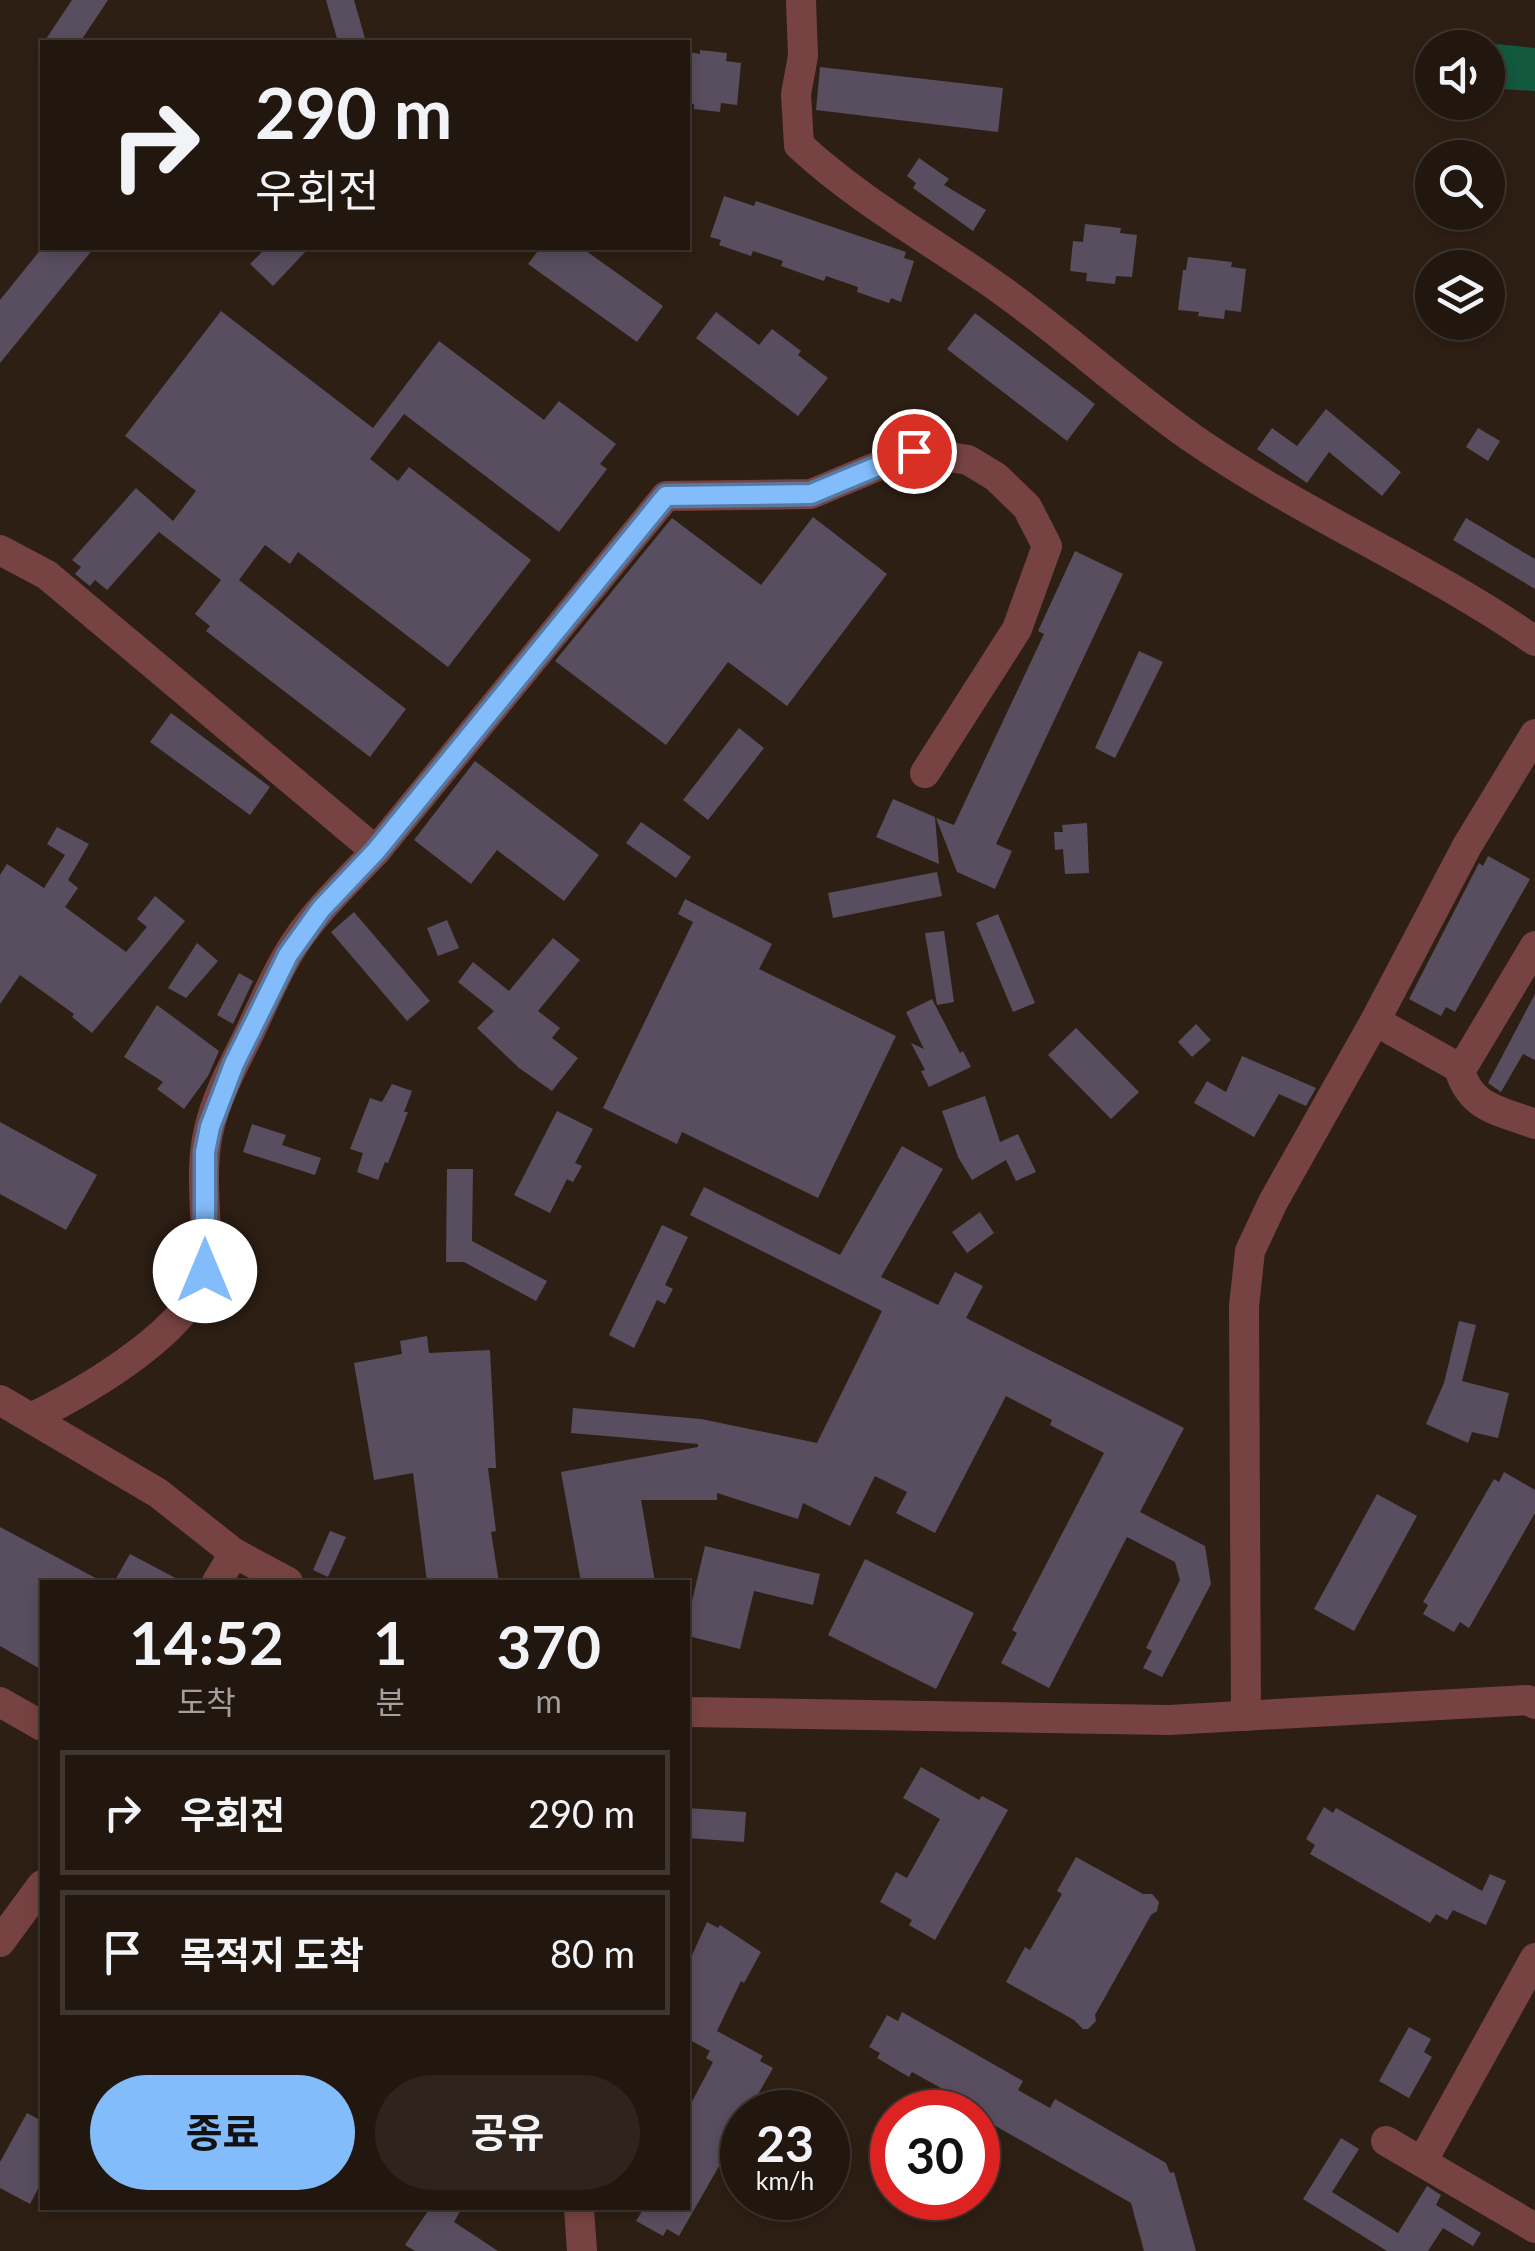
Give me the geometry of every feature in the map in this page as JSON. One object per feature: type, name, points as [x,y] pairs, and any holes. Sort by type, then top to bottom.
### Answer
[{"type":"street","points":[[800,0],[803,56],[796,94],[799,145],[831,175],[990,282],[1194,439],[1320,517],[1483,604],[1535,640]]},
{"type":"street","points":[[32,1417],[85,1392],[159,1336],[187,1306],[205,1271],[205,1152],[210,1127],[234,1064],[288,955],[321,909],[376,851],[666,496],[811,494],[914,451],[968,460],[996,477],[1027,507],[1046,546],[1017,629],[925,773]]},
{"type":"street","points":[[0,550],[46,575],[376,851]]},
{"type":"street","points":[[1246,1716],[1244,1306],[1250,1251],[1467,846],[1535,734]]},
{"type":"street","points":[[1375,1021],[1458,1064],[1466,1064],[1535,946]]},
{"type":"street","points":[[1458,1064],[1463,1085],[1476,1100],[1535,1124]]},
{"type":"street","points":[[0,1400],[158,1494],[234,1554],[284,1580]]},
{"type":"street","points":[[218,1580],[234,1554]]},
{"type":"street","points":[[690,1712],[1169,1720],[1528,1700],[1535,1704]]},
{"type":"street","points":[[0,1702],[40,1725]]},
{"type":"street","points":[[0,1942],[40,1888]]},
{"type":"street","points":[[1422,2162],[1535,1958]]},
{"type":"street","points":[[1386,2141],[1535,2228]]},
{"type":"street","points":[[579,2210],[582,2251]]},
{"type":"green space","points":[[1505,45],[1535,48],[1535,91],[1505,89]]},
{"type":"building","points":[[72,0],[108,0],[81,40],[45,40]]},
{"type":"building","points":[[326,0],[354,0],[365,40],[337,40]]},
{"type":"building","points":[[700,50],[727,53],[726,61],[741,63],[737,105],[721,103],[720,112],[694,109],[690,103],[690,52],[700,54]]},
{"type":"building","points":[[820,67],[1003,88],[998,132],[816,110]]},
{"type":"building","points":[[919,158],[949,179],[944,185],[986,210],[973,231],[913,188],[916,183],[907,176]]},
{"type":"building","points":[[724,196],[754,206],[756,201],[906,252],[904,258],[914,261],[901,302],[891,298],[889,303],[826,276],[824,281],[781,266],[783,261],[719,245],[721,240],[710,237]]},
{"type":"building","points":[[1085,224],[1121,228],[1120,233],[1137,235],[1132,277],[1116,276],[1115,284],[1086,281],[1087,273],[1070,271],[1073,241],[1083,242]]},
{"type":"building","points":[[40,250],[92,250],[0,363],[0,300]]},
{"type":"building","points":[[264,250],[307,250],[273,286],[250,264]]},
{"type":"building","points":[[538,250],[585,250],[663,306],[637,342],[528,264]]},
{"type":"building","points":[[1188,257],[1232,262],[1231,267],[1246,269],[1241,312],[1225,310],[1224,319],[1178,310]]},
{"type":"building","points":[[221,311],[373,428],[439,341],[544,420],[559,401],[616,444],[600,464],[607,469],[559,532],[404,414],[370,459],[398,481],[409,467],[531,560],[448,667],[298,552],[290,564],[265,545],[239,580],[406,709],[370,757],[206,631],[210,626],[195,614],[221,580],[159,532],[107,590],[95,580],[90,586],[75,574],[81,567],[72,560],[136,488],[173,521],[196,491],[125,436]]},
{"type":"building","points":[[716,312],[759,345],[772,329],[828,378],[798,416],[696,338]]},
{"type":"building","points":[[975,313],[1095,404],[1067,441],[947,349]]},
{"type":"building","points":[[1326,409],[1401,472],[1382,496],[1329,452],[1307,483],[1257,449],[1272,428],[1297,446]]},
{"type":"building","points":[[1478,428],[1500,441],[1488,461],[1466,447]]},
{"type":"building","points":[[813,517],[887,574],[787,706],[728,662],[666,745],[555,661],[672,518],[761,585]]},
{"type":"building","points":[[1466,518],[1535,559],[1535,589],[1453,540]]},
{"type":"building","points":[[1075,551],[1123,574],[996,844],[1012,851],[995,889],[957,872],[936,818],[954,825],[1044,634],[1038,631]]},
{"type":"building","points":[[1139,651],[1163,662],[1115,758],[1095,748]]},
{"type":"building","points":[[171,713],[270,787],[250,815],[150,742]]},
{"type":"building","points":[[739,728],[764,748],[708,820],[683,800]]},
{"type":"building","points":[[475,761],[599,855],[564,901],[497,850],[471,884],[414,840]]},
{"type":"building","points":[[893,799],[935,817],[939,864],[876,837]]},
{"type":"building","points":[[641,822],[691,857],[676,878],[626,843]]},
{"type":"building","points":[[1087,823],[1089,873],[1065,874],[1063,849],[1055,850],[1054,832],[1063,832],[1062,825]]},
{"type":"building","points":[[57,827],[89,844],[68,880],[78,888],[65,907],[126,952],[147,927],[137,919],[155,896],[185,921],[92,1033],[72,1017],[74,1014],[20,975],[0,1004],[0,875],[7,864],[44,888],[65,855],[47,844]]},
{"type":"building","points":[[1488,856],[1530,879],[1455,1012],[1446,1007],[1441,1016],[1409,999],[1479,863],[1483,866]]},
{"type":"building","points":[[937,872],[942,896],[833,918],[828,893]]},
{"type":"building","points":[[685,899],[772,944],[759,969],[896,1036],[818,1198],[682,1132],[677,1144],[603,1108],[693,922],[678,914]]},
{"type":"building","points":[[354,912],[430,1001],[407,1021],[331,932]]},
{"type":"building","points":[[998,914],[1035,1003],[1013,1012],[976,923]]},
{"type":"building","points":[[447,920],[459,948],[438,956],[427,928]]},
{"type":"building","points":[[944,931],[954,1002],[937,1005],[925,933]]},
{"type":"building","points":[[553,938],[580,960],[538,1011],[560,1028],[552,1038],[578,1058],[552,1091],[519,1068],[477,1028],[494,1011],[458,982],[473,962],[509,991]]},
{"type":"building","points":[[197,943],[218,961],[186,998],[168,988]]},
{"type":"building","points":[[239,973],[253,981],[233,1024],[217,1015]]},
{"type":"building","points":[[1535,994],[1535,1060],[1523,1054],[1501,1092],[1488,1083]]},
{"type":"building","points":[[932,999],[971,1067],[929,1087],[911,1043],[924,1049],[906,1012]]},
{"type":"building","points":[[157,1005],[219,1051],[208,1076],[184,1109],[157,1089],[163,1082],[124,1057]]},
{"type":"building","points":[[1196,1024],[1211,1040],[1192,1057],[1178,1042]]},
{"type":"building","points":[[1076,1028],[1139,1092],[1111,1119],[1048,1055]]},
{"type":"building","points":[[1242,1056],[1316,1088],[1306,1106],[1279,1094],[1254,1137],[1194,1103],[1207,1081],[1226,1092]]},
{"type":"building","points":[[392,1084],[412,1091],[404,1112],[408,1112],[378,1180],[357,1172],[363,1153],[350,1149],[370,1098],[382,1102]]},
{"type":"building","points":[[985,1096],[1000,1142],[1018,1134],[1036,1172],[1016,1181],[1006,1160],[972,1180],[958,1157],[942,1111]]},
{"type":"building","points":[[557,1111],[593,1129],[575,1163],[582,1166],[573,1182],[567,1179],[550,1213],[514,1195]]},
{"type":"building","points":[[0,1122],[97,1175],[66,1230],[0,1194]]},
{"type":"building","points":[[252,1124],[286,1135],[282,1145],[321,1158],[315,1175],[243,1152]]},
{"type":"building","points":[[902,1146],[943,1169],[881,1277],[938,1305],[955,1272],[983,1286],[966,1318],[1184,1428],[1140,1512],[1205,1546],[1211,1584],[1162,1677],[1143,1668],[1152,1651],[1146,1648],[1180,1580],[1175,1562],[1127,1537],[1049,1688],[1001,1663],[1017,1633],[1012,1630],[1104,1453],[1006,1396],[935,1533],[896,1513],[907,1492],[875,1476],[850,1526],[803,1503],[798,1519],[717,1493],[717,1500],[641,1500],[655,1580],[581,1580],[561,1472],[698,1444],[571,1433],[573,1408],[701,1419],[817,1443],[882,1311],[690,1215],[704,1187],[840,1255]]},
{"type":"building","points":[[447,1169],[473,1169],[472,1241],[547,1281],[536,1301],[464,1262],[446,1262]]},
{"type":"building","points":[[980,1212],[994,1233],[967,1253],[952,1232]]},
{"type":"building","points":[[662,1225],[688,1237],[665,1285],[673,1289],[665,1304],[657,1300],[634,1348],[609,1335]]},
{"type":"building","points":[[1459,1321],[1476,1325],[1462,1381],[1509,1393],[1498,1438],[1472,1432],[1468,1443],[1426,1424],[1444,1383]]},
{"type":"building","points":[[427,1336],[429,1353],[490,1350],[496,1468],[488,1468],[496,1531],[491,1532],[499,1580],[427,1580],[413,1473],[374,1480],[354,1363],[402,1354],[400,1341]]},
{"type":"building","points":[[1504,1472],[1535,1490],[1535,1513],[1469,1628],[1460,1622],[1454,1632],[1423,1614],[1428,1605],[1423,1602],[1494,1479],[1499,1482]]},
{"type":"building","points":[[1377,1494],[1417,1516],[1354,1631],[1314,1609]]},
{"type":"building","points":[[0,1527],[99,1580],[40,1580],[40,1669],[0,1646]]},
{"type":"building","points":[[330,1531],[346,1537],[328,1577],[313,1570]]},
{"type":"building","points":[[705,1546],[820,1574],[813,1605],[754,1591],[740,1649],[690,1636],[690,1610]]},
{"type":"building","points":[[130,1554],[179,1580],[115,1580]]},
{"type":"building","points":[[865,1559],[974,1613],[936,1689],[828,1635]]},
{"type":"building","points":[[921,1767],[979,1800],[982,1796],[1008,1810],[935,1940],[909,1925],[912,1920],[880,1902],[896,1872],[907,1878],[940,1819],[903,1798]]},
{"type":"building","points":[[1324,1807],[1333,1813],[1336,1808],[1482,1891],[1490,1874],[1506,1881],[1486,1925],[1453,1910],[1447,1920],[1436,1914],[1430,1923],[1310,1854],[1315,1845],[1306,1839]]},
{"type":"building","points":[[690,1808],[746,1812],[744,1842],[690,1838]]},
{"type":"building","points":[[1076,1857],[1143,1894],[1152,1894],[1159,1902],[1095,2015],[1096,2021],[1088,2029],[1006,1982],[1025,1947],[1030,1950],[1062,1894],[1057,1891]]},
{"type":"building","points":[[707,1922],[718,1928],[720,1925],[761,1952],[744,1983],[741,1981],[717,2031],[763,2056],[760,2061],[773,2068],[760,2090],[720,2090],[720,2164],[679,2236],[667,2229],[663,2236],[636,2221],[643,2210],[690,2210],[690,2105],[713,2062],[706,2058],[710,2051],[690,2040],[690,1960]]},
{"type":"building","points":[[902,2012],[1023,2081],[1018,2090],[1050,2108],[1055,2099],[1166,2163],[1170,2173],[1174,2172],[1196,2251],[1144,2251],[1131,2203],[1000,2129],[1000,2090],[945,2090],[912,2072],[909,2077],[877,2058],[880,2053],[869,2047],[887,2015],[898,2021]]},
{"type":"building","points":[[1409,2027],[1431,2039],[1424,2052],[1432,2057],[1409,2098],[1379,2081]]},
{"type":"building","points":[[27,2113],[40,2120],[40,2185],[30,2204],[0,2188],[0,2162]]},
{"type":"building","points":[[1341,2138],[1359,2149],[1332,2192],[1398,2233],[1427,2186],[1441,2195],[1436,2205],[1481,2233],[1473,2246],[1443,2228],[1428,2251],[1387,2251],[1303,2199]]},
{"type":"building","points":[[429,2210],[461,2210],[454,2222],[498,2251],[415,2251],[405,2245]]},
{"type":"route","points":[[205,1271],[205,1152],[210,1127],[234,1064],[288,955],[321,909],[376,851],[666,496],[811,494],[914,451]]}]
